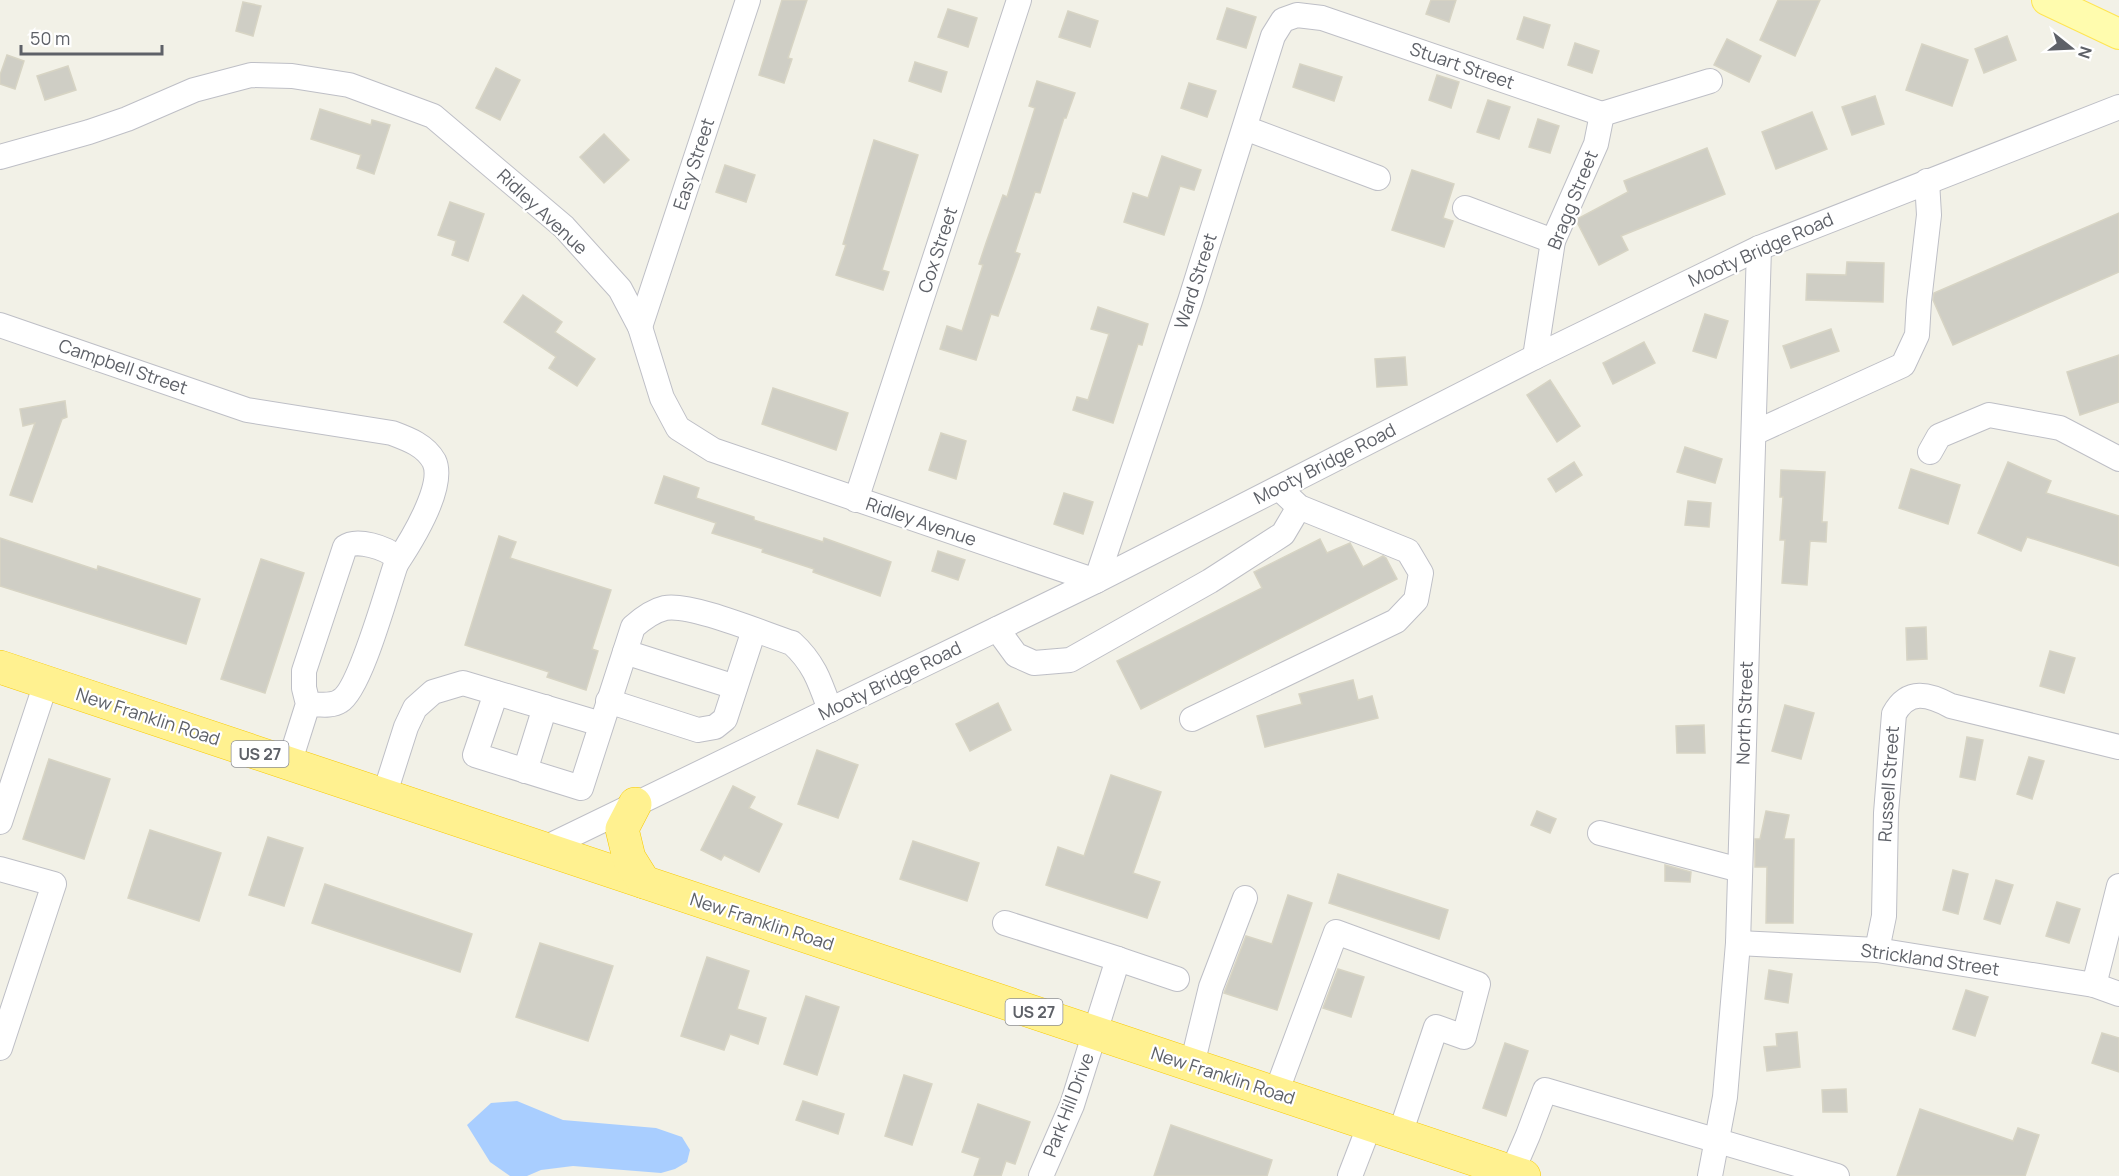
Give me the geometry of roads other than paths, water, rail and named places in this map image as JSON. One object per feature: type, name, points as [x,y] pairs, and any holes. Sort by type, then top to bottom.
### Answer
[{"type":"highway","name":"New Franklin Road","points":[[0,668],[1518,1174]]},
{"type":"highway","points":[[635,804],[622,829],[629,858],[644,882]]},
{"type":"main road","points":[[2053,1],[2119,34]]},
{"type":"street","name":"Easy Street","points":[[640,327],[748,0]]},
{"type":"street","name":"Cox Street","points":[[856,500],[1019,0]]},
{"type":"street","name":"Ward Street","points":[[1096,581],[1190,301],[1274,36],[1282,20],[1297,15],[1322,18]]},
{"type":"street","name":"Stuart Street","points":[[1322,18],[1602,114]]},
{"type":"street","name":"Ridley Avenue","points":[[0,157],[89,132],[127,119],[194,90],[251,75],[292,76],[349,85],[434,116],[564,227],[620,290],[640,327],[662,398],[678,428],[712,450],[1096,581]]},
{"type":"street","points":[[1602,114],[1710,81]]},
{"type":"street","name":"Mooty Bridge Road","points":[[543,849],[1096,581],[1536,357],[1759,248],[2119,106]]},
{"type":"street","name":"Bragg Street","points":[[1536,357],[1553,241],[1596,144],[1602,114]]},
{"type":"street","points":[[1245,128],[1378,178]]},
{"type":"street","points":[[1754,433],[1903,365],[1917,335],[1929,215],[1928,181]]},
{"type":"street","points":[[1465,208],[1553,241]]},
{"type":"street","name":"North Street","points":[[1710,1176],[1725,1096],[1738,943],[1759,248]]},
{"type":"street","name":"Campbell Street","points":[[0,325],[246,410],[392,433],[414,441],[428,452],[435,464],[434,490],[425,514],[396,564],[361,668],[342,701],[308,704]]},
{"type":"street","points":[[1930,452],[1939,436],[1989,415],[2060,428],[2119,459]]},
{"type":"street","points":[[1192,719],[1396,621],[1416,600],[1421,573],[1408,551],[1299,507],[1279,488]]},
{"type":"street","points":[[997,629],[1016,655],[1035,663],[1070,660],[1210,581],[1283,534],[1299,507]]},
{"type":"street","points":[[289,764],[308,704],[304,688],[304,670],[345,547],[350,543],[360,544],[390,552],[396,557],[396,564]]},
{"type":"street","points":[[496,693],[475,755],[581,788],[633,627],[645,616],[666,608],[692,610],[792,643],[814,667],[830,710]]},
{"type":"street","points":[[384,796],[406,727],[415,708],[433,692],[463,683],[545,707],[605,712],[698,729],[715,727],[725,719],[753,630]]},
{"type":"street","points":[[625,652],[735,687]]},
{"type":"street","points":[[0,822],[46,683]]},
{"type":"street","name":"Russell Street","points":[[1877,950],[1884,916],[1886,813],[1894,714],[1907,698],[1923,696],[1939,699],[1951,706],[2119,747]]},
{"type":"street","points":[[525,771],[545,707]]},
{"type":"street","points":[[1600,832],[1740,870]]},
{"type":"street","points":[[0,869],[54,884],[10,984],[0,1048]]},
{"type":"street","points":[[2094,985],[2119,886]]},
{"type":"street","points":[[1192,1065],[1211,987],[1245,898]]},
{"type":"street","points":[[1005,923],[1177,979]]},
{"type":"street","points":[[1276,1093],[1336,932],[1478,984],[1464,1036],[1436,1027],[1385,1129],[1350,1176]]},
{"type":"street","name":"Strickland Street","points":[[1738,943],[1877,950],[2094,985],[2119,994]]},
{"type":"street","name":"Park Hill Drive","points":[[1041,1176],[1072,1105],[1118,958]]},
{"type":"street","points":[[1518,1174],[1528,1136],[1545,1090],[1837,1176]]},
{"type":"water","points":[[517,1101],[563,1120],[656,1128],[682,1137],[690,1150],[687,1162],[661,1173],[573,1166],[541,1170],[527,1176],[510,1176],[490,1162],[467,1125],[491,1103]]}]
